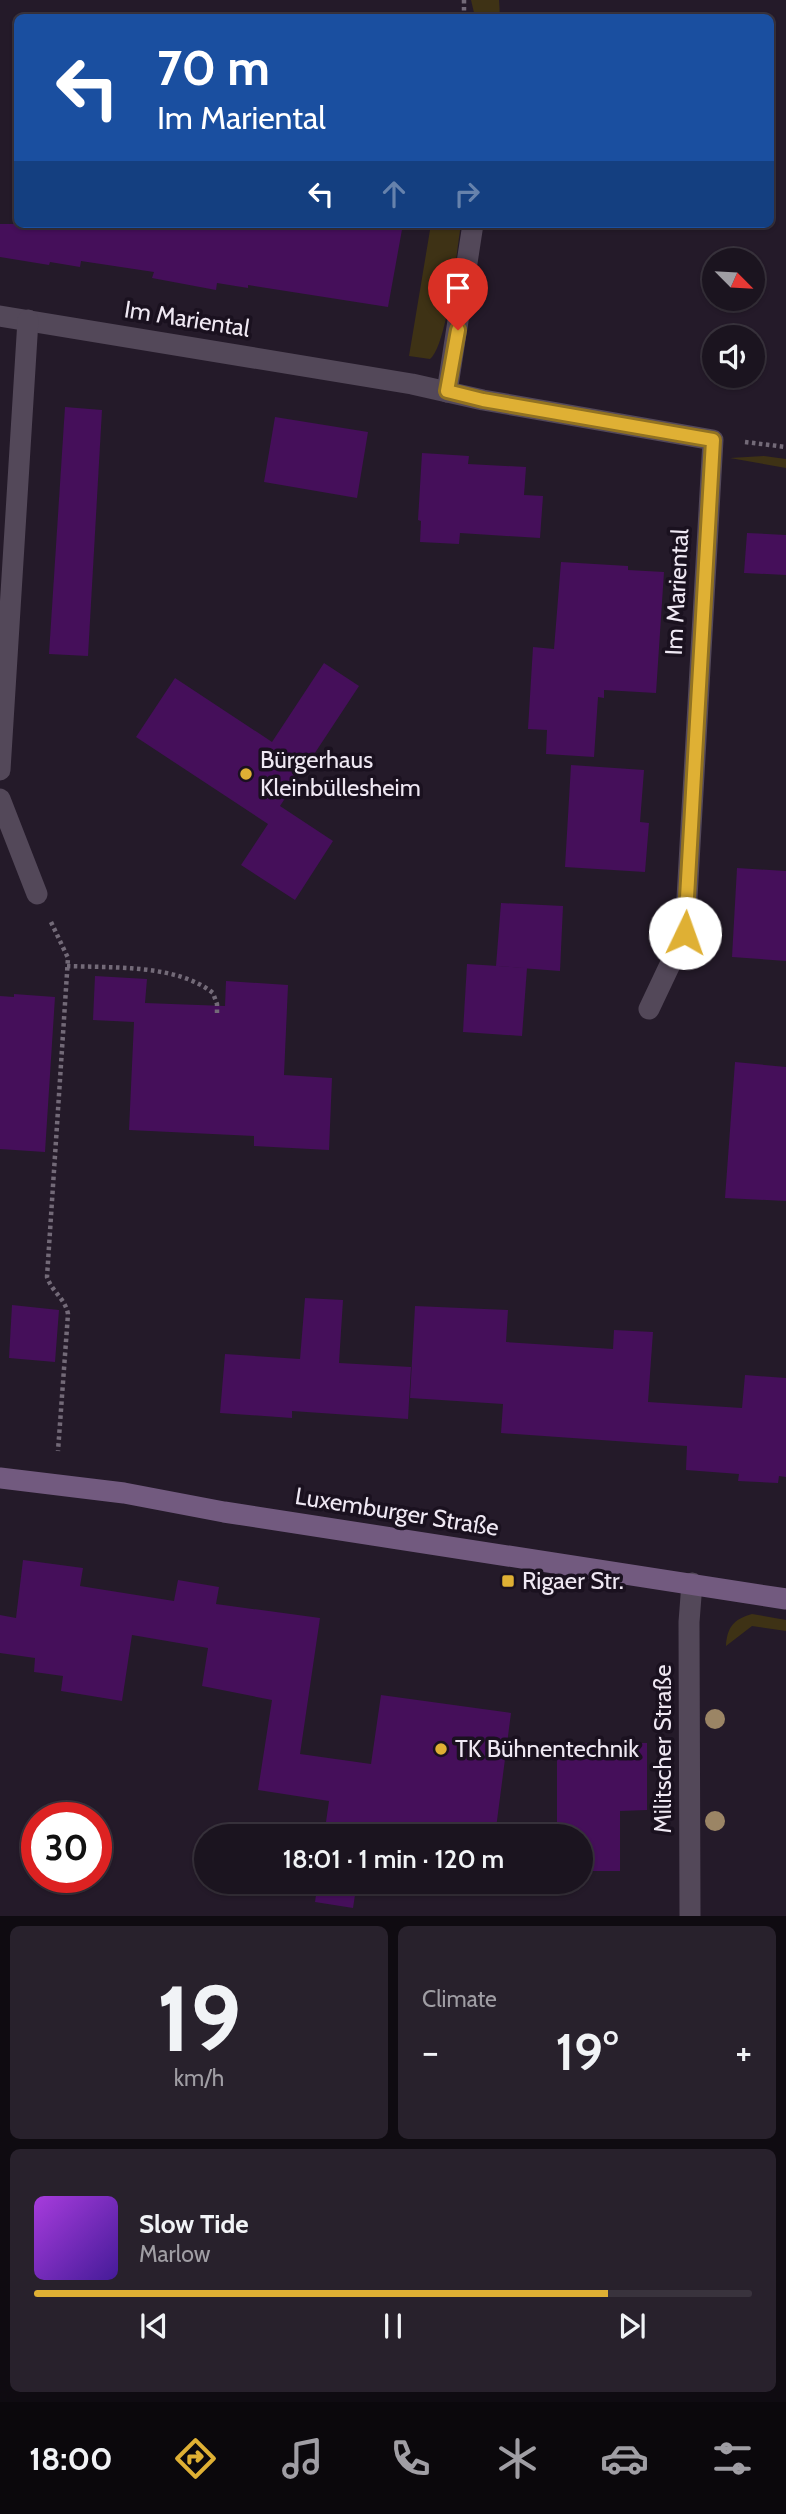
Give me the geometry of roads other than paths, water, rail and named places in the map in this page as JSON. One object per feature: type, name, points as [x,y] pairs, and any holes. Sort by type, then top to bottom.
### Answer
[{"type":"street","points":[[447,391],[472,228]]},
{"type":"street","name":"Im Mariental","points":[[0,316],[447,391],[483,400],[713,440],[685,933],[649,1009]]},
{"type":"street","points":[[0,770],[28,320]]},
{"type":"street","points":[[0,799],[37,894]]},
{"type":"street","name":"Luxemburger Straße","points":[[0,1478],[124,1493],[786,1599]]},
{"type":"street","name":"Militscher Straße","points":[[690,1916],[689,1622],[692,1583]]},
{"type":"place","name":"Bürgerhaus Kleinbüllesheim","points":[[246,774]]},
{"type":"place","name":"Rigaer Str.","points":[[508,1581]]},
{"type":"place","name":"TK Bühnentechnik","points":[[441,1749]]}]
